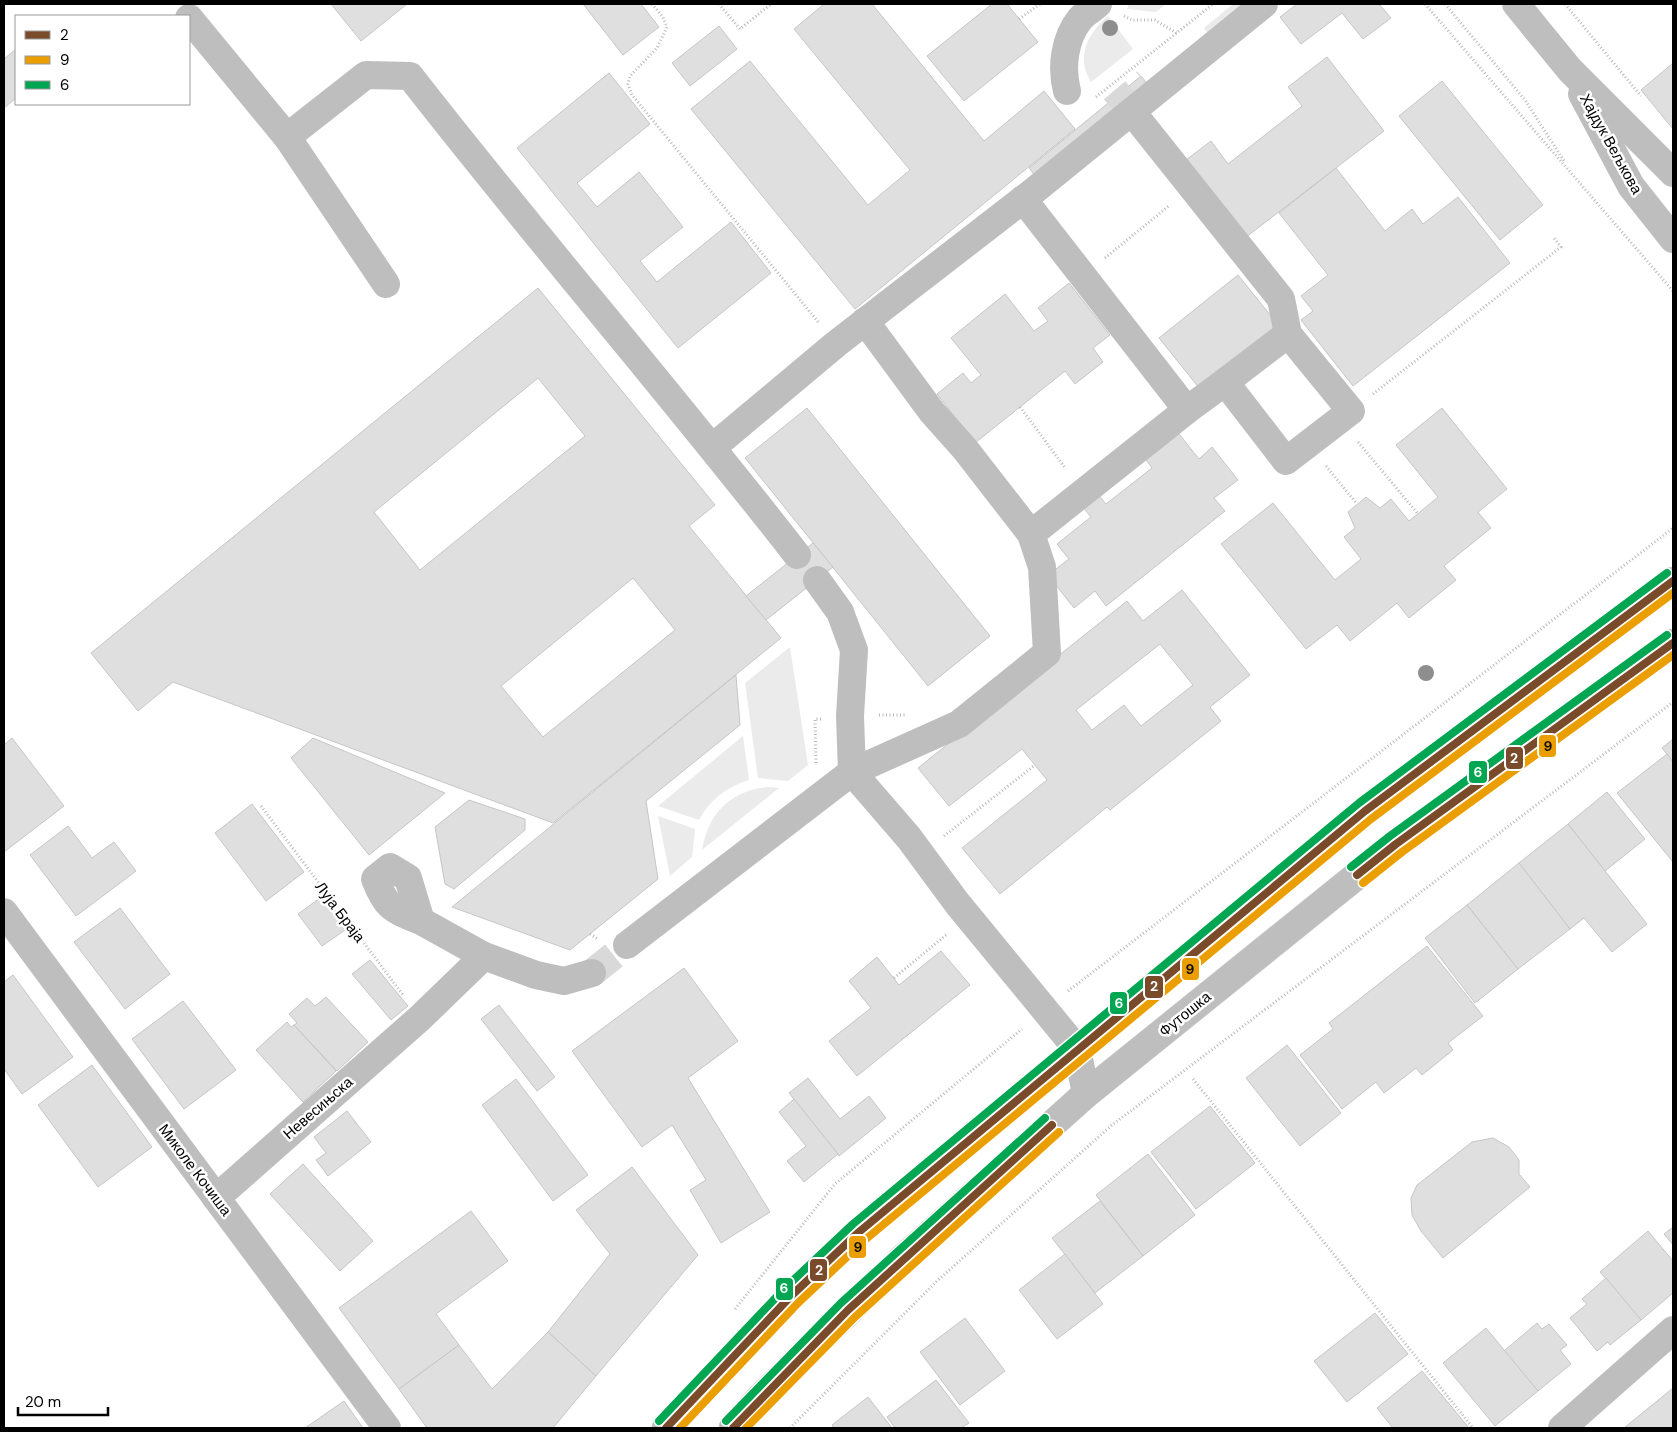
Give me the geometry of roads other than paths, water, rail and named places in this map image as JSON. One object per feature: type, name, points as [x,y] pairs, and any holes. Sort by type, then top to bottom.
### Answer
[{"type":"main road","points":[[177,4],[186,15]]},
{"type":"main road","points":[[713,447],[836,344],[1029,189],[1132,112],[1264,4]]},
{"type":"main road","name":"Хајдук Вељкова","points":[[1516,4],[1570,70],[1673,173]]},
{"type":"main road","points":[[1079,96],[1063,76],[1064,58],[1080,19],[1107,8]]},
{"type":"main road","points":[[190,19],[287,137],[386,284]]},
{"type":"main road","name":"Хајдук Вељкова","points":[[1570,70],[1631,186],[1673,239]]},
{"type":"main road","points":[[287,137],[366,75],[410,76],[469,152],[713,447],[797,555]]},
{"type":"main road","points":[[1146,82],[1158,76],[1174,78]]},
{"type":"main road","points":[[1132,112],[1280,299],[1288,334],[1345,416],[1286,461],[1225,382]]},
{"type":"main road","points":[[1029,189],[1083,275],[1187,410]]},
{"type":"main road","points":[[614,943],[852,772],[959,724],[1047,653],[1042,567],[1031,534],[965,449],[932,412],[865,321]]},
{"type":"main road","points":[[1031,534],[1187,410],[1288,334]]},
{"type":"main road","points":[[817,580],[840,612],[854,650],[850,716],[852,772],[909,838],[968,917],[1077,1049],[1086,1094]]},
{"type":"main road","points":[[666,1428],[791,1296],[859,1232],[1365,811],[1673,581]]},
{"type":"main road","name":"Футошка","points":[[733,1428],[761,1397],[902,1259],[1086,1094],[1396,844],[1673,642]]},
{"type":"main road","name":"Миколе Кочиша","points":[[4,912],[12,939],[216,1198],[387,1428]]},
{"type":"main road","points":[[421,920],[484,956],[536,975],[564,981],[592,973]]},
{"type":"main road","name":"Невесињска","points":[[216,1198],[420,1018],[484,956]]},
{"type":"main road","points":[[1562,1428],[1673,1330]]},
{"type":"tunnel","points":[[1113,110],[1146,82]]},
{"type":"tunnel","points":[[592,973],[627,945]]}]
